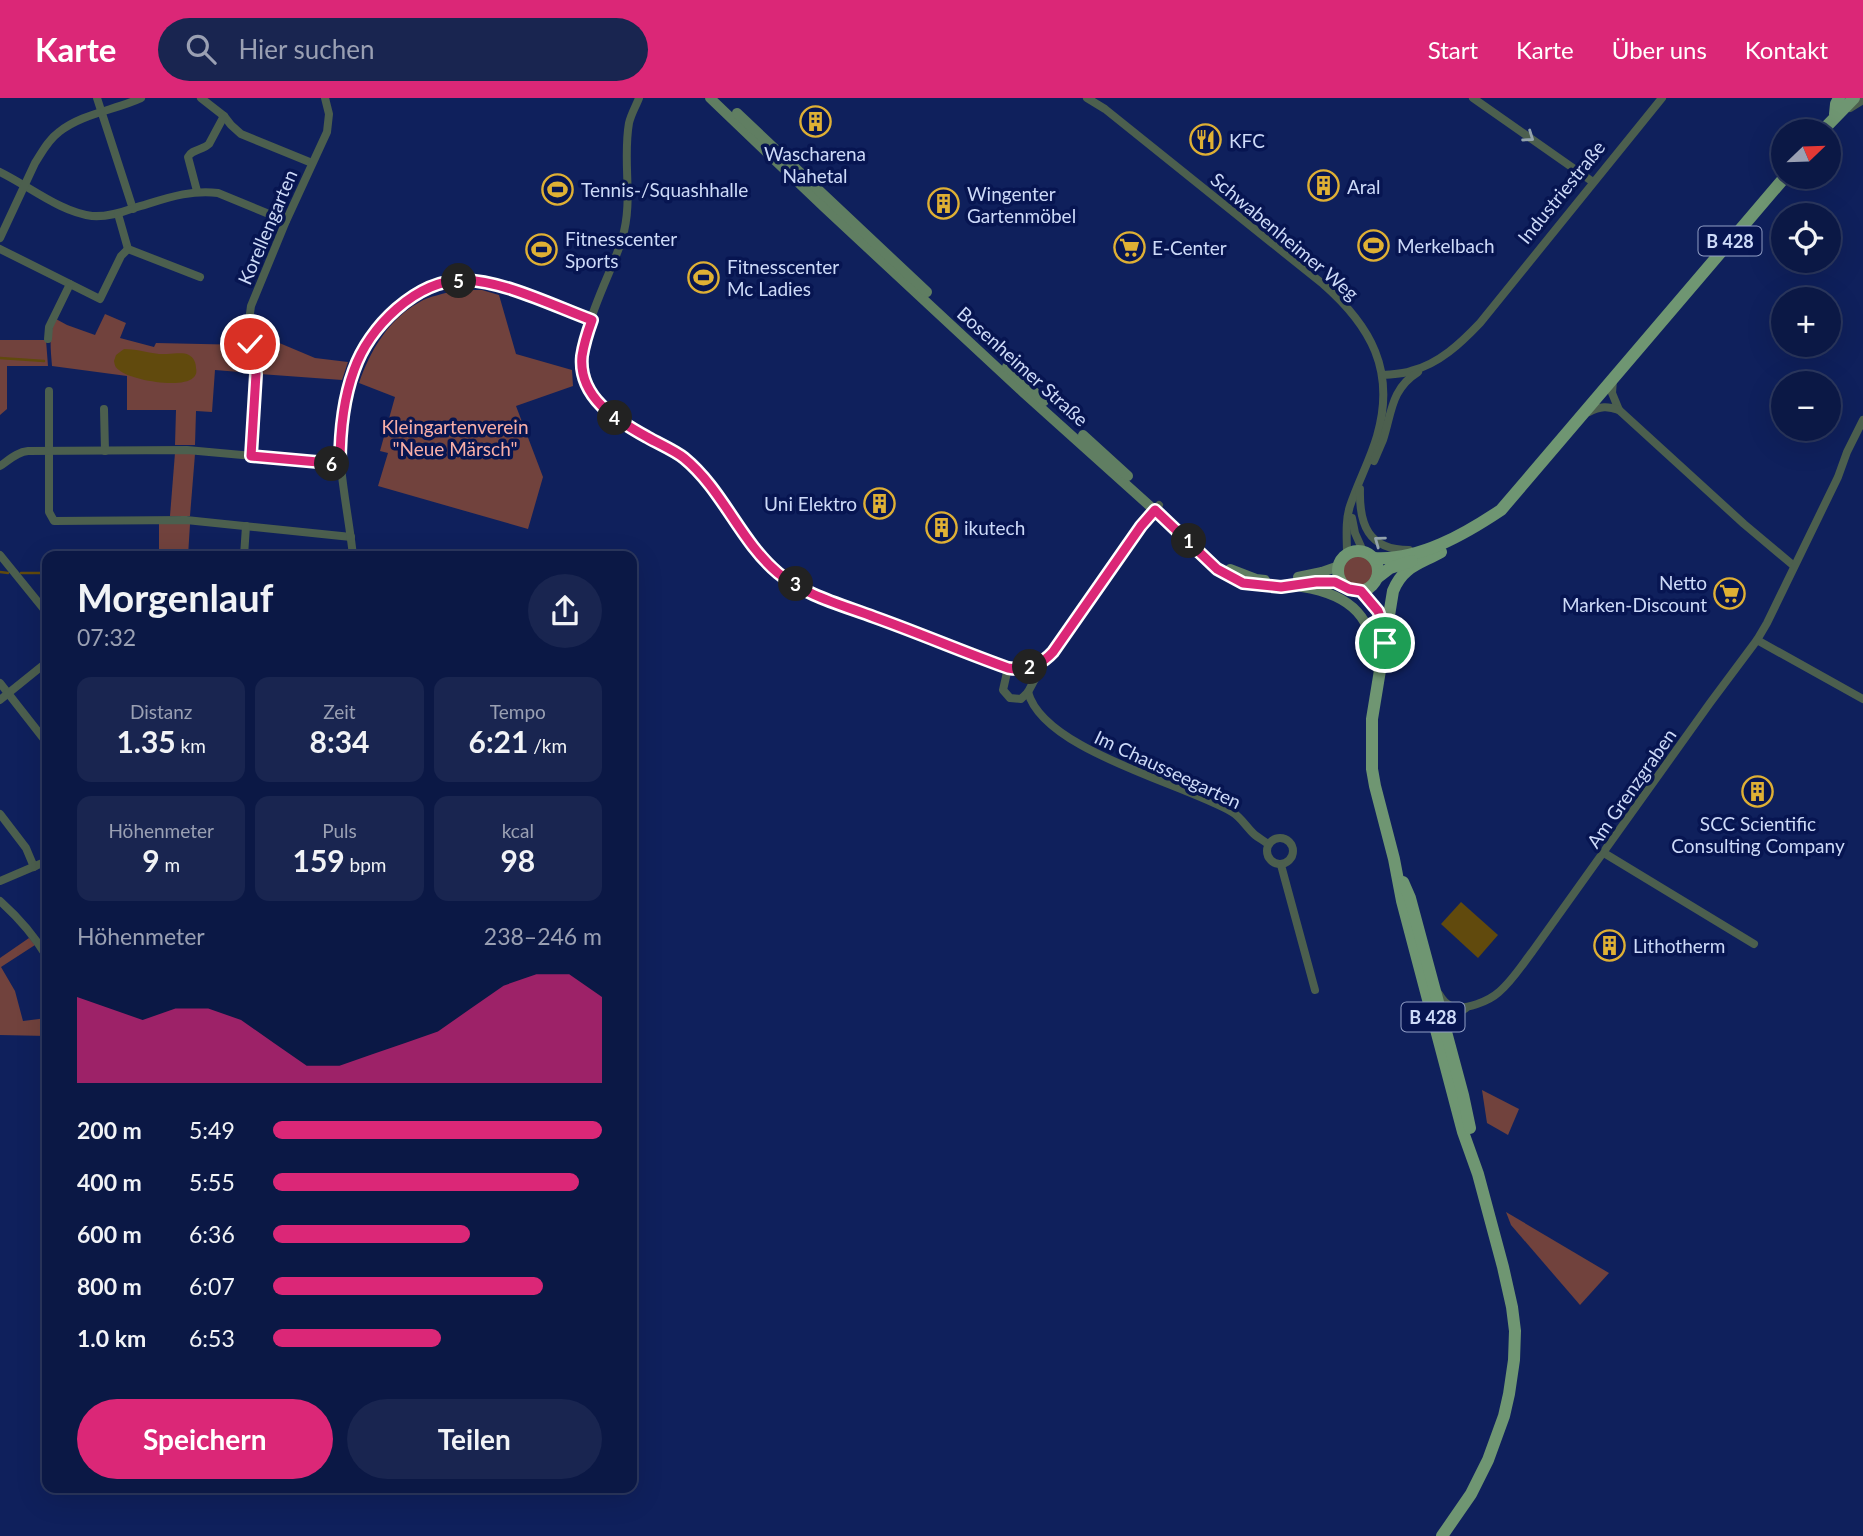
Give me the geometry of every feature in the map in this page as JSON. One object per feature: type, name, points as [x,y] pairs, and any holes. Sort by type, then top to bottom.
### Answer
[{"type":"main road","points":[[1830,119],[1839,98]]},
{"type":"main road","points":[[1832,119],[1845,98]]},
{"type":"main road","points":[[1833,119],[1854,98]]},
{"type":"main road","name":"B 428","points":[[1478,1174],[1463,1132],[1402,901],[1372,769],[1372,719],[1393,591],[1401,575],[1415,564],[1501,510],[1774,189]]},
{"type":"main road","name":"B 428","points":[[1368,555],[1387,559],[1442,547]]},
{"type":"main road","name":"B 428","points":[[1386,632],[1376,581],[1390,568],[1442,547]]},
{"type":"main road","points":[[1352,552],[1368,555],[1378,568],[1376,581],[1369,589],[1349,589],[1340,579],[1343,560],[1352,552]]},
{"type":"main road","points":[[1361,591],[1378,611],[1386,632]]},
{"type":"main road","name":"B 428","points":[[1394,859],[1410,898],[1463,1095],[1478,1174],[1512,1307],[1515,1331],[1514,1360],[1504,1416],[1488,1461],[1471,1494],[1442,1536]]},
{"type":"street","points":[[97,98],[133,209]]},
{"type":"street","points":[[0,238],[42,152],[58,132],[71,124],[141,98]]},
{"type":"street","points":[[201,98],[241,134],[312,163]]},
{"type":"street","name":"Korellengarten","points":[[251,456],[256,374],[248,320],[255,294],[328,126],[329,114],[325,98]]},
{"type":"street","points":[[639,98],[630,120],[627,146],[627,220],[592,320],[582,358],[583,371],[592,394],[605,411],[682,457],[706,478],[761,557],[780,575],[803,589],[1008,668],[1018,670],[1044,661]]},
{"type":"street","name":"Bosenheimer Straße","points":[[710,98],[1023,392],[1224,566],[1256,579],[1284,579],[1306,576],[1343,560]]},
{"type":"street","name":"Bosenheimer Straße","points":[[721,98],[1157,507],[1217,569],[1243,583],[1256,586],[1281,587],[1316,582],[1344,585]]},
{"type":"street","name":"Schwabenheimer Weg","points":[[1087,98],[1105,109],[1331,290],[1361,323],[1376,352],[1383,375],[1382,409],[1378,435],[1350,506],[1343,560]]},
{"type":"street","points":[[1473,98],[1593,182]]},
{"type":"street","name":"Industriestraße","points":[[1361,482],[1368,473],[1383,439],[1395,396],[1406,379],[1462,342],[1480,323],[1662,98]]},
{"type":"street","points":[[1835,119],[1863,100]]},
{"type":"street","points":[[197,191],[188,157],[209,144],[224,116]]},
{"type":"street","points":[[0,172],[79,214],[118,214],[197,191],[218,192],[286,221]]},
{"type":"street","points":[[118,214],[128,249]]},
{"type":"street","points":[[0,249],[100,299],[121,256],[128,249]]},
{"type":"street","points":[[128,249],[200,278]]},
{"type":"street","points":[[353,551],[340,464],[344,407],[354,367],[378,329],[393,312],[420,292],[453,281],[465,280],[517,292],[592,320]]},
{"type":"street","points":[[48,340],[51,322],[70,284]]},
{"type":"street","name":"Industriestraße","points":[[1383,375],[1411,371],[1428,365]]},
{"type":"street","points":[[1613,380],[1612,393],[1619,410]]},
{"type":"street","points":[[49,391],[49,512],[54,521],[186,520],[351,537]]},
{"type":"street","points":[[1584,414],[1598,407],[1619,410],[1794,566]]},
{"type":"street","points":[[104,409],[105,451]]},
{"type":"street","name":"Am Grenzgraben","points":[[1448,1039],[1450,1021],[1458,1013],[1469,1006],[1491,999],[1506,986],[1757,640],[1768,623],[1863,421]]},
{"type":"street","points":[[0,466],[22,451],[187,450],[340,464]]},
{"type":"street","name":"Schwabenheimer Weg","points":[[1361,482],[1360,510],[1366,529],[1373,538],[1385,547],[1397,550],[1442,547]]},
{"type":"street","name":"Schwabenheimer Weg","points":[[1361,482],[1352,523],[1368,555]]},
{"type":"street","points":[[1008,668],[1003,690],[1010,698],[1021,699],[1028,692],[1044,661],[1157,507]]},
{"type":"street","points":[[244,551],[247,526]]},
{"type":"street","points":[[0,555],[42,607]]},
{"type":"street","points":[[1293,585],[1333,594],[1347,602],[1358,613],[1374,643],[1379,681]]},
{"type":"street","points":[[1757,640],[1863,699]]},
{"type":"street","points":[[0,700],[42,666]]},
{"type":"street","points":[[0,683],[42,737]]},
{"type":"street","name":"Im Chausseegarten","points":[[1028,692],[1031,702],[1045,718],[1084,748],[1235,814],[1268,844]]},
{"type":"street","points":[[0,814],[22,841],[33,867]]},
{"type":"street","name":"Im Chausseegarten","points":[[1278,838],[1285,839],[1291,844],[1291,859],[1287,863],[1275,864],[1266,852],[1268,844],[1278,838]]},
{"type":"street","points":[[1604,852],[1754,944]]},
{"type":"street","points":[[0,881],[42,863]]},
{"type":"street","name":"Im Chausseegarten","points":[[1281,864],[1315,989]]},
{"type":"street","points":[[0,901],[19,918],[42,949]]},
{"type":"street","points":[[1434,987],[1440,997],[1450,1005],[1469,1006]]},
{"type":"green space","name":"Kleingartenverein \"Neue Märsch\"","points":[[456,290],[482,290],[499,295],[516,354],[572,370],[573,386],[516,406],[543,477],[528,529],[378,486],[388,453],[380,451],[395,397],[359,383],[363,371],[381,337],[407,310],[422,301]]},
{"type":"green space","points":[[105,314],[126,323],[120,338],[154,347],[156,343],[247,345],[252,373],[215,370],[212,412],[196,411],[195,445],[175,445],[176,410],[127,410],[127,376],[52,366],[51,336],[56,319],[95,335]]},
{"type":"green space","points":[[258,334],[315,358],[348,362],[342,380],[260,374],[253,337]]},
{"type":"green space","points":[[0,340],[46,340],[48,366],[7,366],[7,409],[0,415]]},
{"type":"green space","points":[[175,453],[195,454],[190,516],[170,516]]},
{"type":"green space","points":[[159,524],[190,524],[188,551],[159,551]]},
{"type":"green space","points":[[1358,556],[1364,557],[1372,565],[1372,577],[1364,585],[1358,586],[1352,585],[1344,577],[1343,571],[1344,565],[1352,557]]},
{"type":"green space","points":[[29,938],[35,945],[1,967],[15,991],[23,1021],[42,1019],[42,1036],[0,1035],[0,958]]},
{"type":"green space","points":[[1482,1090],[1519,1109],[1508,1135],[1487,1123]]},
{"type":"green space","points":[[1506,1212],[1609,1273],[1580,1305],[1511,1225]]},
{"type":"shaded area","points":[[124,349],[186,354],[194,361],[196,374],[187,381],[167,383],[125,374],[114,361],[116,355]]},
{"type":"shaded area","points":[[1461,902],[1498,935],[1478,958],[1441,924]]},
{"type":"waterway","points":[[0,358],[44,361]]},
{"type":"waterway","points":[[0,572],[8,573]]},
{"type":"waterway","points":[[21,573],[42,573]]},
{"type":"place","name":"Wascharena Nahetal","points":[[815,122]]},
{"type":"place","name":"KFC","points":[[1206,140]]},
{"type":"place","name":"Aral","points":[[1324,186]]},
{"type":"place","name":"Tennis-/Squashhalle","points":[[558,189]]},
{"type":"place","name":"Wingenter Gartenmöbel","points":[[944,204]]},
{"type":"place","name":"Merkelbach","points":[[1374,245]]},
{"type":"place","name":"E-Center","points":[[1129,247]]},
{"type":"place","name":"Fitnesscenter Sports","points":[[542,249]]},
{"type":"place","name":"Fitnesscenter Mc Ladies","points":[[704,277]]},
{"type":"place","name":"Uni Elektro","points":[[880,503]]},
{"type":"place","name":"ikutech","points":[[941,527]]},
{"type":"place","name":"Netto Marken-Discount","points":[[1730,593]]},
{"type":"place","name":"SCC Scientific Consulting Company","points":[[1758,792]]},
{"type":"place","name":"Lithotherm","points":[[1610,945]]},
{"type":"route","points":[[250,344],[256,374],[251,456],[340,464],[344,407],[354,367],[378,329],[393,312],[420,292],[453,281],[486,283],[592,320],[582,358],[583,371],[592,394],[605,411],[682,457],[706,478],[761,557],[780,575],[837,604],[1008,668],[1028,668],[1044,661],[1053,652],[1155,510],[1217,569],[1243,583],[1281,587],[1335,582],[1361,591],[1378,611],[1386,636],[1385,643]]}]
